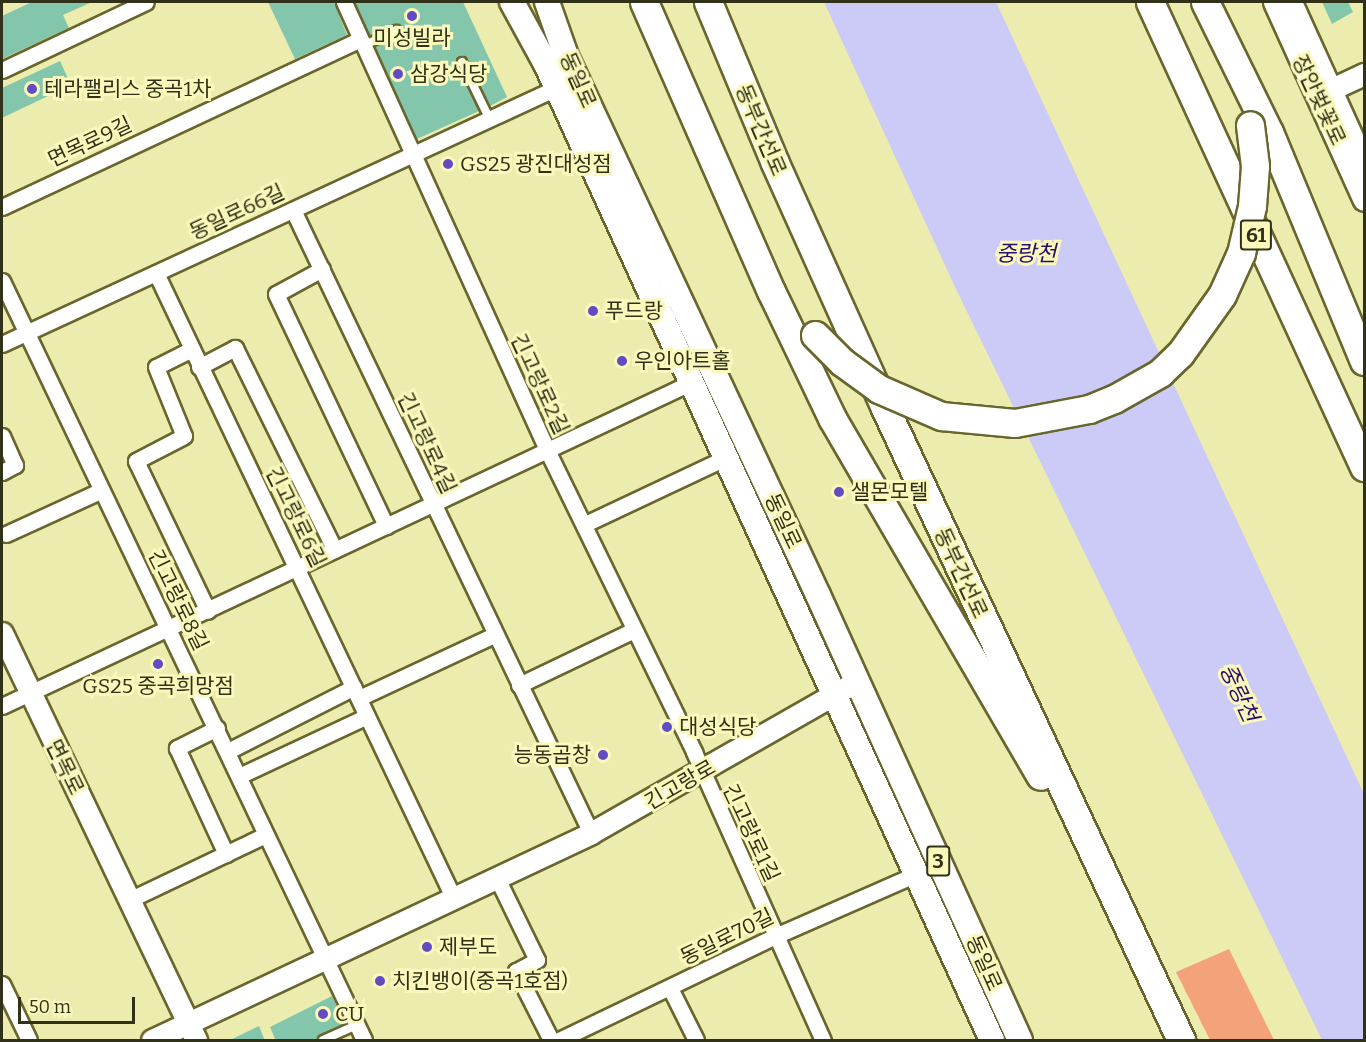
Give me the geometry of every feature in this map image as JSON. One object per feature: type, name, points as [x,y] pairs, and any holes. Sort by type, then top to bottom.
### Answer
[{"type":"highway","points":[[644,2],[756,251],[771,291],[832,418],[1017,739],[1099,869]]},
{"type":"highway","name":"동부간선로","points":[[708,2],[847,325],[1181,1041]]},
{"type":"highway","name":"61","points":[[1150,2],[1365,467]]},
{"type":"highway","points":[[756,251],[815,335],[842,362],[879,389],[941,416],[1015,423],[1089,409],[1114,399],[1160,373],[1180,354],[1227,285],[1241,253],[1252,206],[1255,166],[1250,125],[1220,35],[1205,2]]},
{"type":"highway","points":[[1220,35],[1236,61],[1269,132],[1365,361]]},
{"type":"main road","name":"동일로","points":[[512,2],[556,88],[992,1041]]},
{"type":"main road","name":"동일로","points":[[547,2],[566,56],[818,595],[1020,1041]]},
{"type":"main road","points":[[777,572],[798,588],[808,608],[815,605],[818,595]]},
{"type":"street","points":[[2,70],[146,2]]},
{"type":"street","name":"긴고랑로2길","points":[[344,2],[548,450],[694,752],[701,774]]},
{"type":"street","name":"장안벚꽃로","points":[[1274,2],[1365,163]]},
{"type":"street","name":"장안벚꽃로","points":[[1291,2],[1365,200]]},
{"type":"street","name":"면목로9길","points":[[2,207],[361,43]]},
{"type":"street","points":[[1324,92],[1365,74]]},
{"type":"street","name":"동일로66길","points":[[2,344],[556,88]]},
{"type":"street","name":"긴고랑로4길","points":[[293,210],[494,635],[591,833]]},
{"type":"street","points":[[322,269],[276,294],[386,526]]},
{"type":"street","name":"긴고랑로6길","points":[[156,273],[454,899]]},
{"type":"street","name":"긴고랑로8길","points":[[2,281],[100,491],[171,630],[265,835],[364,1041]]},
{"type":"street","points":[[199,366],[235,348],[335,550]]},
{"type":"street","points":[[192,349],[156,367],[184,436],[135,461],[208,611]]},
{"type":"street","points":[[2,706],[171,630],[690,383]]},
{"type":"street","points":[[2,436],[8,468]]},
{"type":"street","points":[[585,524],[725,458]]},
{"type":"street","points":[[6,534],[100,491]]},
{"type":"street","points":[[519,685],[634,630]]},
{"type":"street","name":"면목로","points":[[2,633],[192,1032]]},
{"type":"street","points":[[228,751],[356,693],[494,635]]},
{"type":"street","name":"긴고랑로","points":[[152,1041],[192,1032],[326,961],[591,833],[701,774],[833,693],[857,681]]},
{"type":"street","points":[[239,776],[367,716]]},
{"type":"street","points":[[217,728],[177,748],[226,854]]},
{"type":"street","name":"긴고랑로1길","points":[[701,774],[823,1041]]},
{"type":"street","points":[[129,900],[265,835]]},
{"type":"street","name":"동일로70길","points":[[559,1041],[775,936],[915,874]]},
{"type":"street","points":[[496,878],[537,960],[516,971],[551,1041]]},
{"type":"street","points":[[2,984],[29,1041]]},
{"type":"street","points":[[670,988],[696,1041]]},
{"type":"lane","points":[[361,43],[396,30]]},
{"type":"lane","points":[[462,63],[490,120]]},
{"type":"lane","points":[[323,1041],[356,1025]]},
{"type":"shaded area","points":[[1229,949],[1274,1040],[1210,1040],[1176,972]]},
{"type":"water","name":"중랑천","points":[[824,2],[996,2],[1364,794],[1364,1040],[1322,1040],[955,287]]},
{"type":"building","points":[[32,2],[92,2],[63,15],[69,28],[2,59],[2,16]]},
{"type":"building","points":[[268,2],[334,2],[347,35],[295,59]]},
{"type":"building","points":[[354,2],[463,2],[507,97],[490,106],[467,59],[460,56],[457,65],[479,111],[417,139],[375,47],[399,35],[402,28],[394,24],[370,36]]},
{"type":"building","points":[[1322,2],[1348,2],[1353,12],[1332,24]]},
{"type":"building","name":"테라팰리스 중곡1차","points":[[60,61],[71,85],[2,118],[2,88]]},
{"type":"building","points":[[332,996],[345,1023],[321,1035],[317,1041],[276,1041],[270,1027]]},
{"type":"building","points":[[259,1026],[265,1041],[228,1041]]},
{"type":"place","name":"미성빌라","points":[[412,16]]},
{"type":"place","name":"삼강식당","points":[[398,74]]},
{"type":"place","name":"테라팰리스 중곡1차","points":[[32,89]]},
{"type":"place","name":"GS25 광진대성점","points":[[448,164]]},
{"type":"place","name":"푸드랑","points":[[593,311]]},
{"type":"place","name":"우인아트홀","points":[[622,361]]},
{"type":"place","name":"샐몬모텔","points":[[839,492]]},
{"type":"place","name":"GS25 중곡희망점","points":[[158,664]]},
{"type":"place","name":"대성식당","points":[[667,727]]},
{"type":"place","name":"능동곱창","points":[[603,755]]},
{"type":"place","name":"제부도","points":[[427,947]]},
{"type":"place","name":"치킨뱅이(중곡1호점)","points":[[380,981]]},
{"type":"place","name":"CU","points":[[323,1014]]}]
